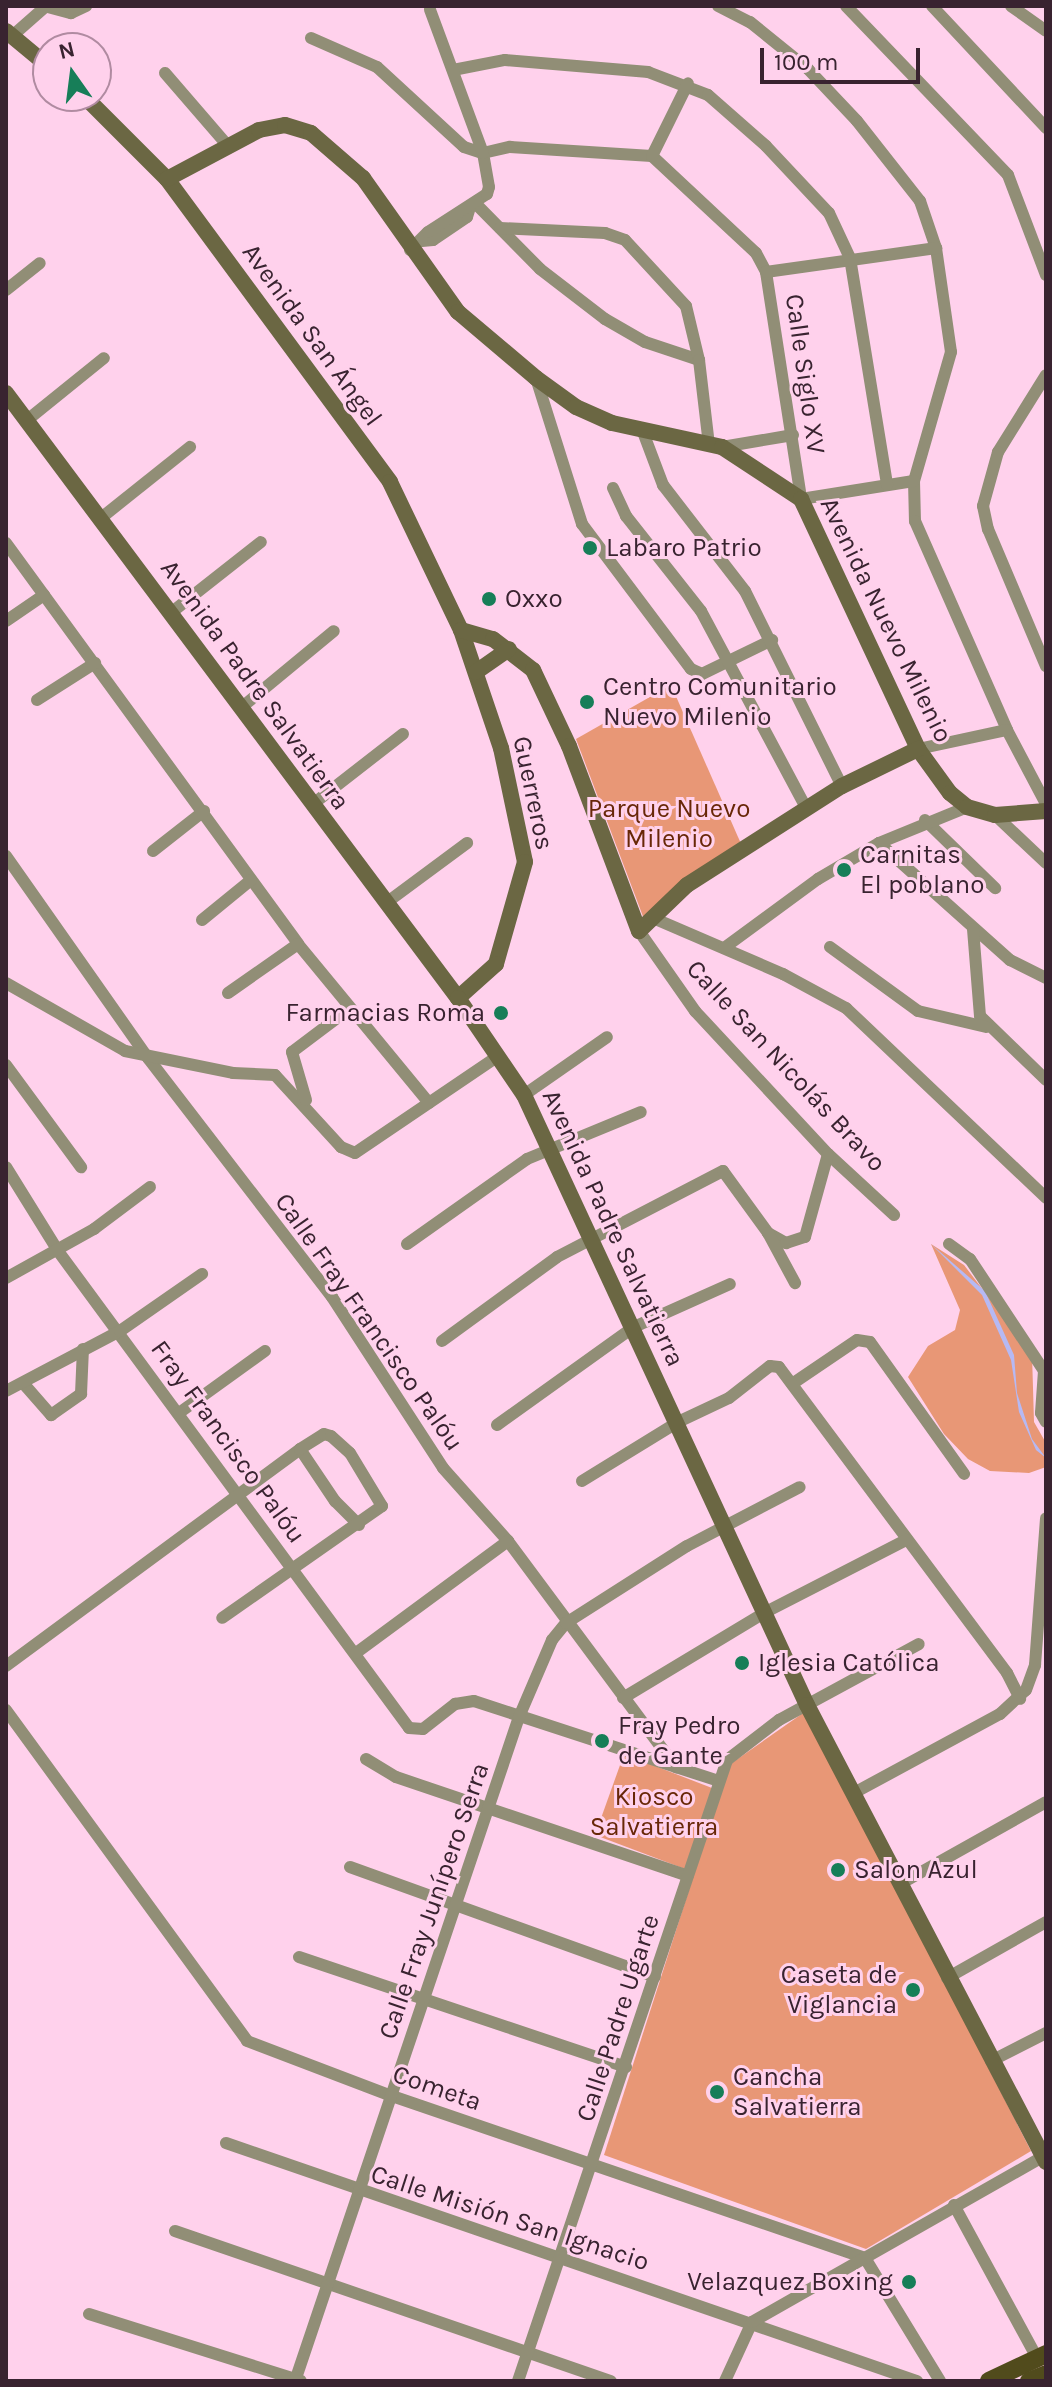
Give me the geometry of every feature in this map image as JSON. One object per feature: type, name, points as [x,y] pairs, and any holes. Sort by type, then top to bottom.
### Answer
[{"type":"main road","points":[[989,2381],[1041,2355]]},
{"type":"main road","points":[[1029,2381],[1046,2374]]},
{"type":"street","points":[[32,53],[9,34],[44,6],[71,13],[86,6]]},
{"type":"street","points":[[718,6],[776,40],[857,121],[920,201],[936,248],[951,352],[914,481],[921,541],[1007,730],[1046,804]]},
{"type":"street","points":[[846,6],[1008,175],[1046,275]]},
{"type":"street","points":[[932,6],[1046,128]]},
{"type":"street","points":[[1011,6],[1046,31]]},
{"type":"street","points":[[416,245],[428,232],[473,206],[489,187],[483,153],[428,7]]},
{"type":"street","points":[[311,38],[377,67],[464,147],[483,153],[510,147],[652,156],[688,83]]},
{"type":"street","points":[[453,70],[505,60],[621,67],[688,83],[755,135],[818,198],[850,258],[887,485]]},
{"type":"street","points":[[165,73],[228,146]]},
{"type":"street","name":"Avenida San Ángel","points":[[100,112],[167,179],[390,482],[461,630]]},
{"type":"street","name":"Avenida Nuevo Milenio","points":[[167,179],[259,130],[285,125],[311,133],[363,178],[416,245],[458,312],[536,378],[576,407],[643,432],[715,446],[801,499],[918,749],[967,807]]},
{"type":"street","name":"Calle Siglo XV","points":[[652,156],[756,253],[766,272],[801,499]]},
{"type":"street","points":[[473,206],[559,285],[605,319],[645,342],[699,360]]},
{"type":"street","points":[[500,228],[605,233],[625,240],[683,301],[699,360],[715,446],[793,435]]},
{"type":"street","points":[[766,272],[936,248]]},
{"type":"street","points":[[6,290],[40,263]]},
{"type":"street","points":[[26,421],[104,358]]},
{"type":"street","points":[[1046,375],[998,452],[983,506],[988,529],[1046,666]]},
{"type":"street","points":[[536,378],[557,455],[592,541],[691,669],[702,674],[772,640]]},
{"type":"street","name":"Avenida Padre Salvatierra","points":[[6,393],[458,998],[524,1095],[807,1705],[947,1978],[1045,2158]]},
{"type":"street","points":[[643,432],[663,485],[745,591],[842,786]]},
{"type":"street","points":[[101,518],[190,447]]},
{"type":"street","points":[[801,499],[914,481]]},
{"type":"street","points":[[613,488],[626,516],[701,611],[730,660],[806,808]]},
{"type":"street","points":[[172,612],[261,542]]},
{"type":"street","points":[[6,543],[298,944],[429,1103]]},
{"type":"street","points":[[6,621],[44,595]]},
{"type":"street","name":"Calle San Nicolás Bravo","points":[[461,630],[509,649],[533,670],[569,746],[639,931],[695,1011],[828,1154],[894,1215]]},
{"type":"street","name":"Guerreros","points":[[458,998],[496,964],[525,862],[501,748],[461,630]]},
{"type":"street","points":[[242,707],[334,631]]},
{"type":"street","points":[[476,672],[509,649]]},
{"type":"street","points":[[37,700],[95,663]]},
{"type":"street","points":[[639,931],[687,885],[842,786],[918,749],[1007,730]]},
{"type":"street","points":[[313,804],[403,734]]},
{"type":"street","points":[[724,948],[818,879],[925,820],[967,807],[995,815],[1046,811]]},
{"type":"street","points":[[153,851],[204,811]]},
{"type":"street","points":[[995,815],[1046,863]]},
{"type":"street","points":[[925,820],[995,888]]},
{"type":"street","points":[[386,903],[467,843]]},
{"type":"street","points":[[879,843],[1010,960],[1046,978]]},
{"type":"street","name":"Calle Fray Francisco Palóu","points":[[6,856],[148,1058],[332,1297],[443,1468],[508,1541],[676,1767]]},
{"type":"street","points":[[202,920],[251,880]]},
{"type":"street","points":[[653,918],[724,948],[846,1008],[1046,1198]]},
{"type":"street","points":[[973,929],[978,1004],[986,1027]]},
{"type":"street","points":[[228,993],[298,944]]},
{"type":"street","points":[[830,947],[918,1011],[986,1027],[1046,1080]]},
{"type":"street","points":[[6,983],[125,1051],[233,1073],[275,1075],[309,1107],[341,1147],[355,1153],[498,1056]]},
{"type":"street","points":[[309,1107],[292,1065],[292,1052],[349,1009]]},
{"type":"street","points":[[524,1095],[607,1037]]},
{"type":"street","points":[[6,1065],[81,1167]]},
{"type":"street","points":[[407,1244],[503,1173],[641,1112]]},
{"type":"street","points":[[768,1233],[786,1243],[805,1237],[828,1154]]},
{"type":"street","name":"Fray Francisco Palóu","points":[[6,1167],[58,1251],[120,1331],[409,1728],[423,1729],[455,1704],[474,1701],[519,1717]]},
{"type":"street","points":[[442,1341],[557,1257],[723,1171],[768,1233],[795,1283]]},
{"type":"street","points":[[6,1278],[58,1251],[150,1187]]},
{"type":"street","points":[[949,1244],[970,1259],[1045,1372],[1041,1413],[1046,1422]]},
{"type":"street","points":[[6,1391],[120,1331],[202,1274]]},
{"type":"street","points":[[497,1425],[634,1327],[730,1284]]},
{"type":"street","points":[[792,1384],[857,1340],[870,1342],[964,1474]]},
{"type":"street","points":[[23,1383],[51,1415],[81,1394],[83,1349]]},
{"type":"street","points":[[179,1413],[265,1351]]},
{"type":"street","points":[[582,1481],[678,1422],[729,1398],[770,1366],[779,1367],[1007,1673],[1020,1699]]},
{"type":"street","points":[[6,1666],[324,1434],[350,1453],[382,1506],[222,1618]]},
{"type":"street","points":[[300,1449],[335,1501],[359,1525]]},
{"type":"street","points":[[566,1623],[724,1525],[800,1487]]},
{"type":"street","points":[[852,1794],[1020,1699],[1035,1665],[1046,1518]]},
{"type":"street","points":[[623,1698],[764,1613],[906,1540]]},
{"type":"street","points":[[356,1653],[508,1541]]},
{"type":"street","name":"Calle Fray Junípero Serra","points":[[297,2380],[326,2283],[519,1717],[544,1656],[566,1623]]},
{"type":"street","name":"Calle Padre Ugarte","points":[[518,2381],[727,1760],[807,1705],[919,1644]]},
{"type":"street","name":"Cometa","points":[[6,1710],[247,2041],[392,2096],[865,2258]]},
{"type":"street","points":[[519,1717],[719,1781]]},
{"type":"street","points":[[366,1759],[396,1777],[688,1876]]},
{"type":"street","points":[[900,1884],[1046,1802]]},
{"type":"street","points":[[350,1867],[655,1977]]},
{"type":"street","points":[[947,1978],[1046,1922]]},
{"type":"street","points":[[299,1957],[626,2067]]},
{"type":"street","points":[[991,2061],[1046,2033]]},
{"type":"street","name":"Calle Misión San Ignacio","points":[[226,2143],[917,2381]]},
{"type":"street","points":[[725,2381],[752,2322],[954,2205],[1045,2158]]},
{"type":"street","points":[[954,2205],[1041,2355]]},
{"type":"street","points":[[175,2231],[611,2381]]},
{"type":"street","points":[[865,2258],[940,2381]]},
{"type":"street","points":[[89,2314],[297,2380]]},
{"type":"green space","name":"Parque Nuevo Milenio","points":[[671,685],[742,846],[647,927],[576,739]]},
{"type":"green space","points":[[931,1244],[964,1265],[1032,1354],[1034,1422],[1046,1443],[1046,1467],[1029,1473],[990,1471],[968,1459],[944,1434],[908,1377],[928,1346],[955,1330],[960,1310]]},
{"type":"green space","points":[[806,1711],[1031,2151],[866,2249],[604,2155],[729,1765]]},
{"type":"green space","name":"Kiosco Salvatierra","points":[[624,1754],[712,1788],[685,1869],[595,1835]]},
{"type":"water","points":[[931,1244],[985,1291],[1014,1355],[1017,1393],[1032,1439],[1046,1458],[1036,1450],[1019,1412],[1011,1360],[982,1295]]},
{"type":"place","name":"Labaro Patrio","points":[[590,548]]},
{"type":"place","name":"Oxxo","points":[[489,599]]},
{"type":"place","name":"Centro Comunitario Nuevo Milenio","points":[[587,702]]},
{"type":"place","name":"Carnitas El poblano","points":[[844,870]]},
{"type":"place","name":"Farmacias Roma","points":[[501,1013]]},
{"type":"place","name":"Iglesia Católica","points":[[742,1663]]},
{"type":"place","name":"Fray Pedro de Gante","points":[[602,1741]]},
{"type":"place","name":"Salon Azul","points":[[838,1870]]},
{"type":"place","name":"Caseta de Viglancia","points":[[913,1990]]},
{"type":"place","name":"Cancha Salvatierra","points":[[717,2092]]},
{"type":"place","name":"Velazquez Boxing","points":[[909,2282]]}]
